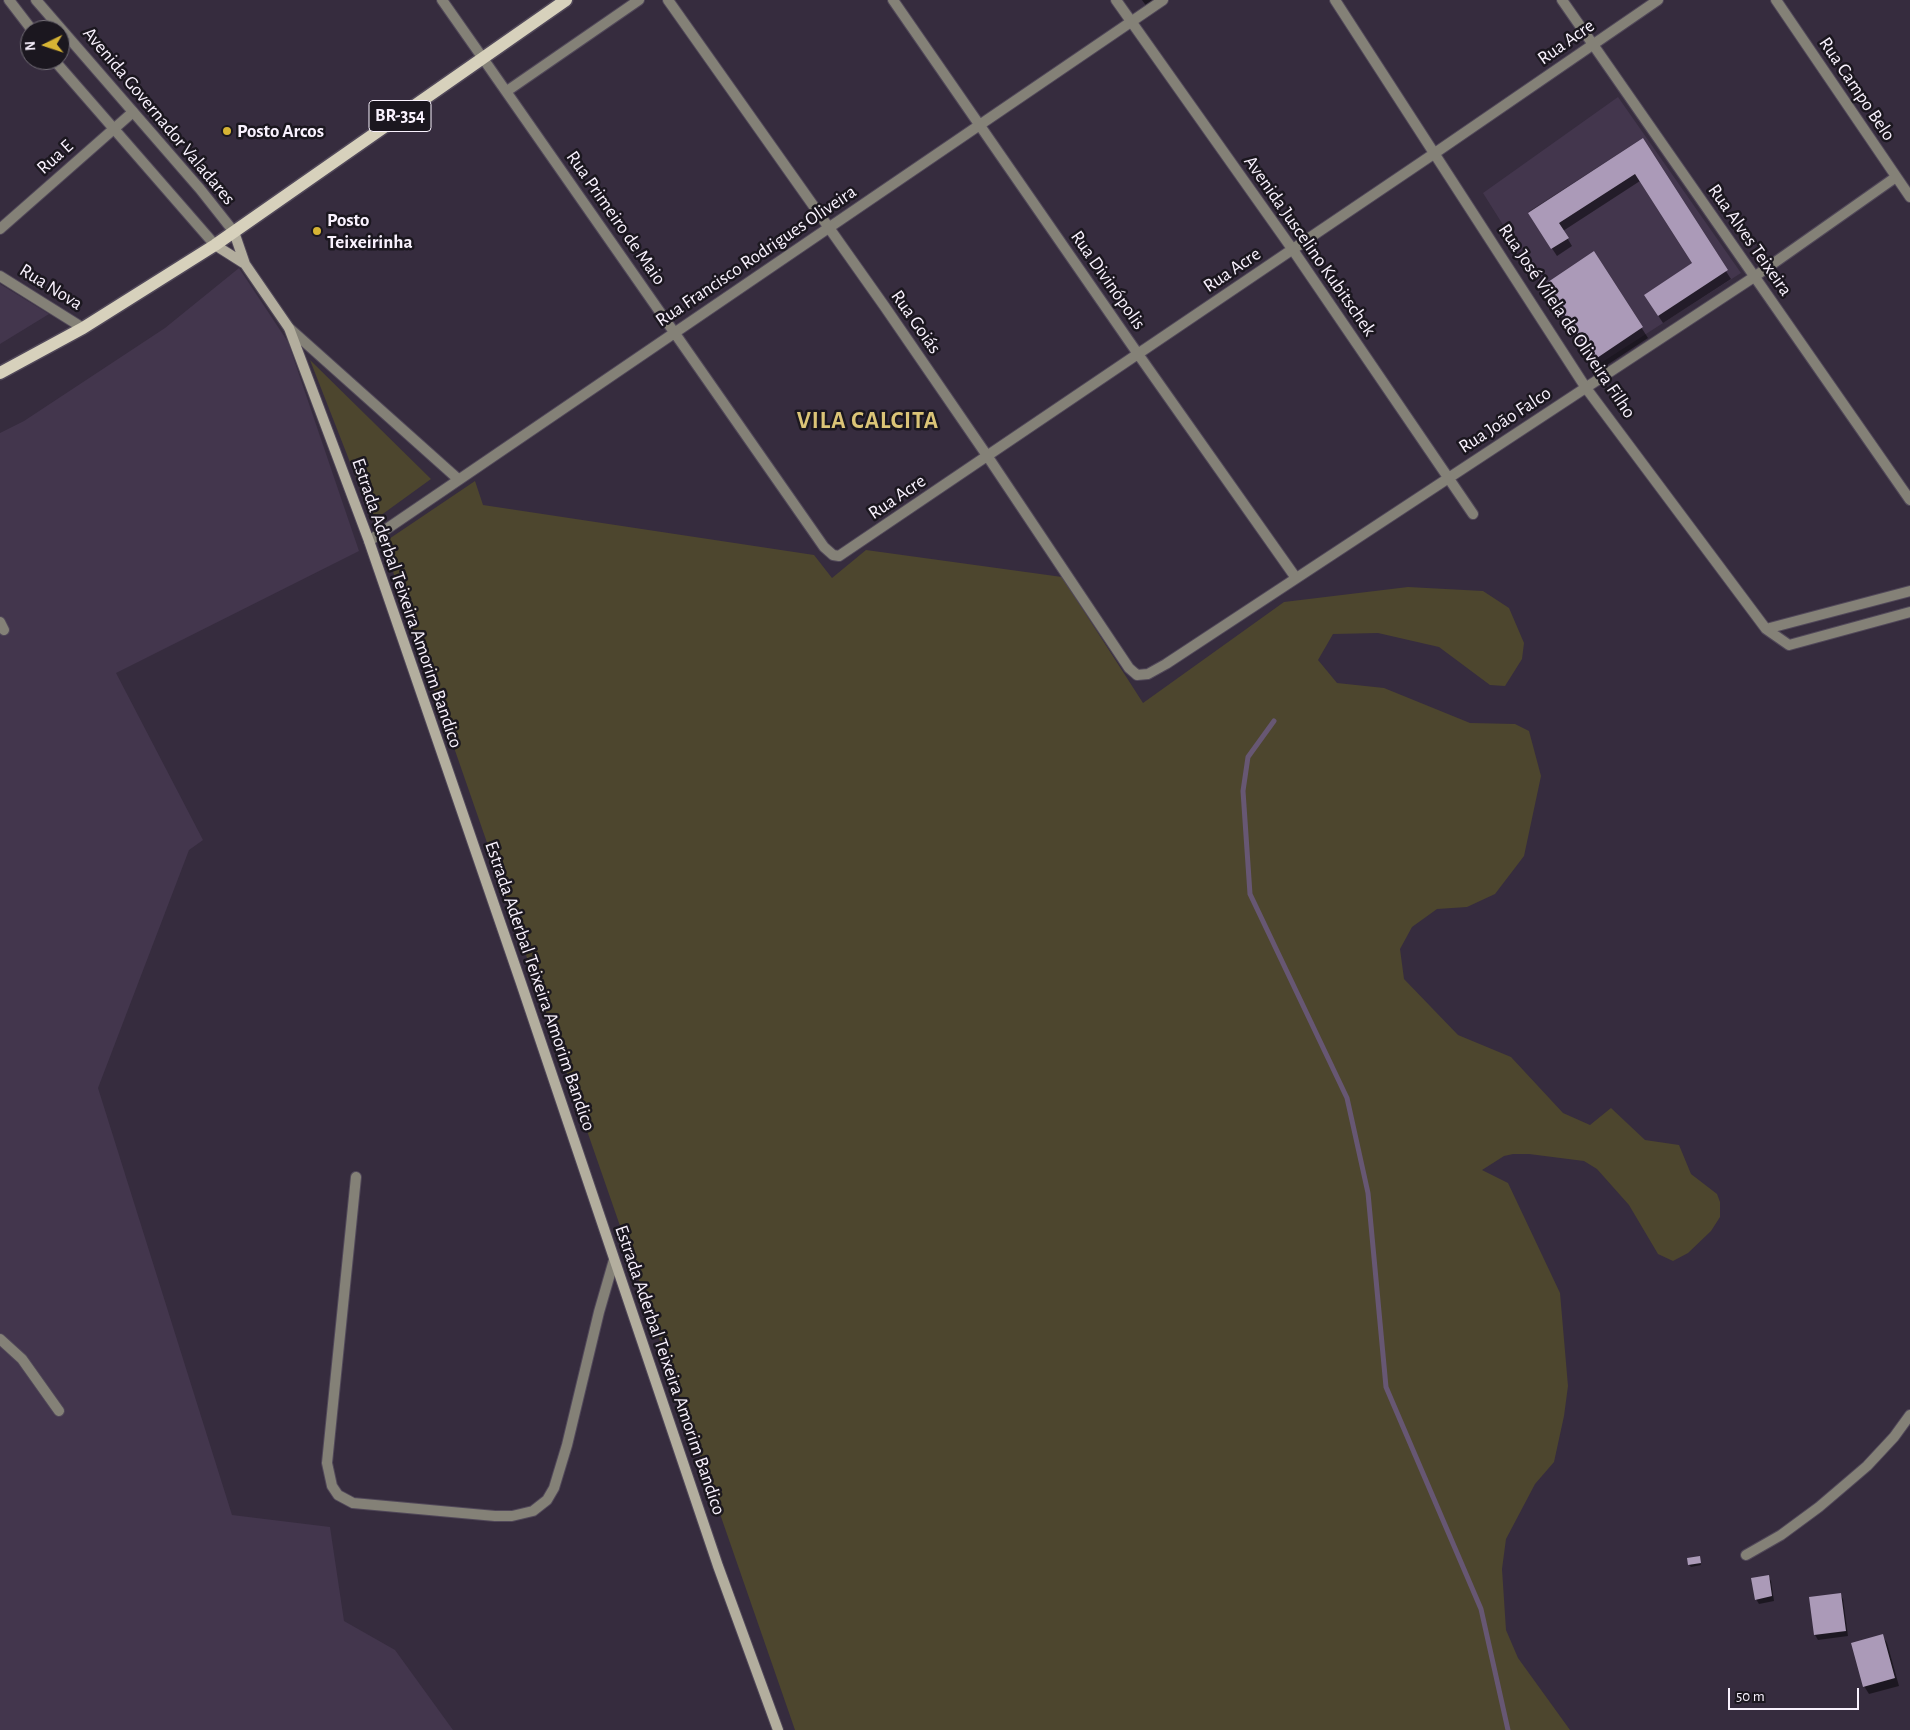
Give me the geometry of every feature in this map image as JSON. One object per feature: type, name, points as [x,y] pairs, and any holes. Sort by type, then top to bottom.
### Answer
[{"type":"main road","name":"BR-354","points":[[0,374],[83,328],[215,245],[566,0]]},
{"type":"main road","name":"Estrada Aderbal Teixeira Amorim Bandico","points":[[234,232],[245,264],[289,328],[369,541],[718,1566],[778,1730]]},
{"type":"main road","name":"Estrada Aderbal Teixeira Amorim Bandico","points":[[215,245],[245,264]]},
{"type":"street","points":[[9,0],[24,20]]},
{"type":"street","name":"Avenida Governador Valadares","points":[[36,0],[200,189],[234,232]]},
{"type":"street","name":"Rua Primeiro de Maio","points":[[442,0],[824,547]]},
{"type":"street","points":[[507,92],[639,0]]},
{"type":"street","name":"Rua Goiás","points":[[668,0],[988,457],[1129,668]]},
{"type":"street","name":"Rua Divinópolis","points":[[893,0],[1296,578]]},
{"type":"street","name":"Avenida Juscelino Kubitschek","points":[[1116,0],[1292,250],[1473,514]]},
{"type":"street","name":"Rua Francisco Rodrigues Oliveira","points":[[369,541],[1163,0]]},
{"type":"street","name":"Rua José Vilela de Oliveira Filho","points":[[1335,0],[1586,388],[1766,629],[1789,645],[1910,612]]},
{"type":"street","name":"Rua Alves Teixeira","points":[[1562,0],[1910,500]]},
{"type":"street","name":"Rua Acre","points":[[824,547],[833,555],[842,555],[1435,154],[1658,0]]},
{"type":"street","name":"Rua Campo Belo","points":[[1776,0],[1910,197]]},
{"type":"street","points":[[63,70],[215,245]]},
{"type":"street","name":"Rua E","points":[[0,229],[133,112]]},
{"type":"street","name":"Rua João Falco","points":[[1129,668],[1137,675],[1148,674],[1586,388],[1754,276],[1896,177]]},
{"type":"street","name":"Rua Nova","points":[[0,276],[83,328]]},
{"type":"street","points":[[289,328],[458,479]]},
{"type":"street","points":[[1766,629],[1910,591]]},
{"type":"street","points":[[356,1177],[327,1463],[332,1486],[338,1495],[353,1503],[512,1516],[533,1511],[547,1500],[554,1488],[568,1445],[599,1312],[614,1260]]},
{"type":"street","points":[[0,1339],[22,1359],[59,1411]]},
{"type":"street","points":[[1746,1556],[1781,1535],[1819,1507],[1867,1466],[1894,1437],[1910,1415]]},
{"type":"shaded area","points":[[1618,97],[1741,273],[1593,368],[1483,193]],"holes":[[[1643,138],[1728,270],[1658,316],[1644,295],[1692,263],[1635,174],[1559,223],[1569,238],[1551,249],[1528,212]],[[1594,251],[1643,327],[1594,359],[1545,284]]]},
{"type":"shaded area","points":[[239,268],[288,342],[359,551],[116,673],[203,840],[189,850],[98,1088],[232,1515],[330,1527],[344,1621],[395,1650],[453,1730],[0,1730],[0,433],[24,421],[165,328]]},
{"type":"shaded area","points":[[0,284],[49,314],[0,344]]},
{"type":"shaded area","points":[[310,360],[431,479],[373,521]]},
{"type":"shaded area","points":[[475,481],[483,505],[814,555],[832,578],[866,550],[1062,577],[1143,703],[1284,602],[1408,587],[1483,591],[1509,608],[1524,643],[1522,659],[1505,686],[1490,685],[1439,647],[1378,633],[1333,634],[1318,660],[1337,683],[1384,688],[1470,723],[1515,724],[1529,731],[1541,776],[1524,856],[1495,894],[1467,907],[1437,909],[1412,927],[1400,949],[1404,979],[1458,1035],[1511,1057],[1563,1113],[1590,1125],[1611,1108],[1645,1140],[1679,1145],[1691,1174],[1717,1194],[1720,1202],[1720,1217],[1711,1231],[1688,1253],[1673,1261],[1658,1254],[1629,1205],[1597,1169],[1584,1161],[1529,1154],[1513,1154],[1504,1156],[1482,1170],[1508,1183],[1560,1293],[1568,1386],[1564,1416],[1554,1462],[1535,1484],[1506,1539],[1502,1569],[1506,1630],[1518,1658],[1570,1730],[795,1730],[383,543]]},
{"type":"building","points":[[1643,138],[1728,270],[1658,316],[1644,295],[1692,263],[1635,174],[1559,223],[1569,238],[1551,249],[1528,213]]},
{"type":"building","points":[[1594,251],[1643,327],[1594,360],[1545,284]]},
{"type":"building","points":[[1700,1556],[1701,1563],[1688,1565],[1687,1558]]},
{"type":"building","points":[[1769,1575],[1772,1596],[1755,1600],[1751,1578]]},
{"type":"building","points":[[1841,1593],[1846,1631],[1814,1635],[1809,1597]]},
{"type":"building","points":[[1883,1634],[1895,1678],[1863,1687],[1851,1643]]},
{"type":"waterway","points":[[1274,721],[1248,757],[1243,791],[1250,894],[1347,1098],[1368,1193],[1386,1387],[1481,1609],[1508,1730]]},
{"type":"place","name":"Posto Arcos","points":[[227,131]]},
{"type":"place","name":"Posto Teixeirinha","points":[[317,231]]},
{"type":"district","name":"VILA CALCITA","points":[[868,421]]}]
